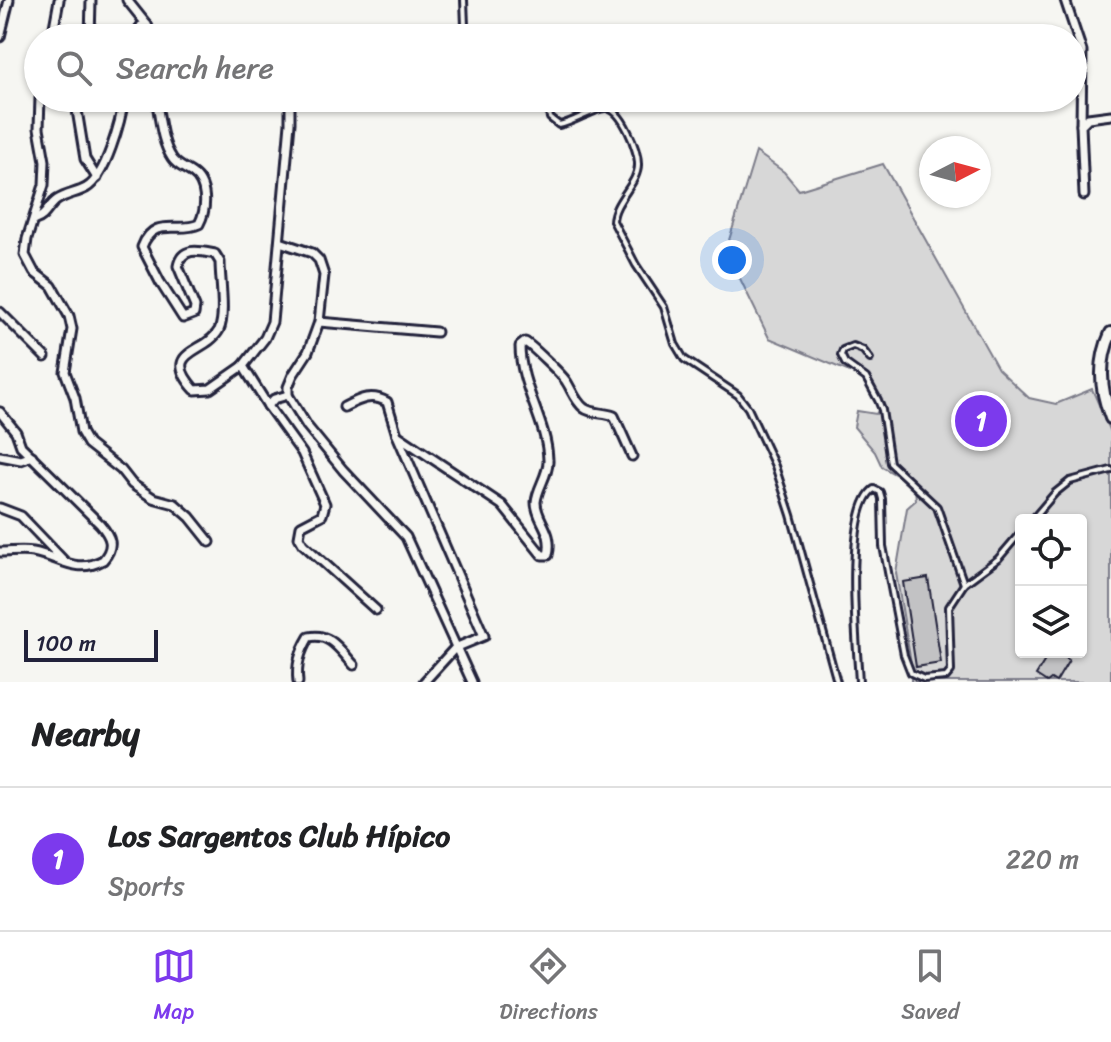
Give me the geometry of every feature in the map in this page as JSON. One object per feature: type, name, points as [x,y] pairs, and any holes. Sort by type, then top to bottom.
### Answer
[{"type":"main road","points":[[1111,333],[1104,350],[1101,383],[1111,418]]},
{"type":"street","points":[[0,37],[9,0]]},
{"type":"street","points":[[55,24],[59,0]]},
{"type":"street","points":[[90,24],[91,0]]},
{"type":"street","points":[[127,0],[146,24]]},
{"type":"street","points":[[1065,0],[1073,24]]},
{"type":"street","points":[[40,112],[45,161],[44,185],[25,255],[34,272],[52,286],[69,316],[72,329],[65,372],[75,398],[81,432],[88,444],[121,470],[132,484],[153,498],[175,504],[210,542]]},
{"type":"street","points":[[77,112],[85,159],[97,178]]},
{"type":"street","points":[[35,220],[42,217],[57,200],[88,187],[97,178],[122,112]]},
{"type":"street","points":[[158,112],[163,139],[171,157],[177,165],[195,174],[204,191],[205,208],[199,224],[192,228],[171,226],[153,231],[142,247],[183,318],[194,314],[195,307],[178,266],[179,259],[183,253],[196,250],[215,254],[220,262],[222,319],[219,329],[214,337],[186,355],[182,363],[185,378],[195,390],[210,389],[243,366],[265,338],[272,322],[289,112]]},
{"type":"street","points":[[1081,112],[1084,195]]},
{"type":"street","points":[[1081,125],[1088,118],[1111,115]]},
{"type":"street","points":[[280,242],[312,253],[319,260],[324,275],[319,322],[308,352],[293,375],[288,395],[307,426],[343,470],[406,537],[472,682]]},
{"type":"street","points":[[0,312],[45,357]]},
{"type":"street","points":[[319,322],[436,332]]},
{"type":"street","points":[[397,435],[502,505],[542,555],[548,555],[551,542],[536,502],[549,463],[523,378],[520,346],[525,342],[532,345],[541,358],[557,369],[577,402],[585,409],[614,416],[632,456]]},
{"type":"street","points":[[243,366],[302,453],[325,504],[322,515],[301,526],[299,537],[376,610]]},
{"type":"street","points":[[268,406],[274,399],[288,395]]},
{"type":"street","points":[[344,407],[365,397],[378,397],[387,402],[397,435],[484,636],[455,648],[424,682]]},
{"type":"street","points":[[0,412],[16,432],[21,446],[110,537],[110,553],[103,560],[80,567],[68,566],[52,557],[30,551],[0,552]]},
{"type":"street","points":[[0,456],[21,460],[32,456]]},
{"type":"street","points":[[0,508],[21,516],[68,566]]},
{"type":"street","points":[[298,682],[301,651],[309,637],[320,635],[330,639],[354,665]]},
{"type":"lane","points":[[464,0],[465,24]]},
{"type":"lane","points":[[549,112],[550,118],[559,125],[594,112]]},
{"type":"lane","points":[[617,112],[623,119],[638,164],[636,174],[618,202],[613,221],[636,265],[664,307],[675,344],[684,359],[738,395],[748,408],[775,466],[791,515],[837,682]]},
{"type":"lane","points":[[870,359],[863,350],[853,346],[843,350],[841,355],[845,363],[864,375],[878,400],[890,463],[937,507],[964,584]]},
{"type":"lane","points":[[1037,514],[1070,481],[1111,470]]},
{"type":"lane","points":[[859,682],[854,564],[858,524],[868,493],[874,489],[880,492],[882,499],[883,546],[904,655],[911,673],[917,677],[946,677],[951,671],[948,610],[964,584],[998,559],[1015,539]]},
{"type":"shaded area","points":[[756,152],[784,172],[799,190],[883,164],[998,369],[1029,398],[1056,404],[1092,389],[1111,432],[1111,682],[911,682],[911,663],[896,573],[907,508],[916,500],[915,488],[882,467],[875,452],[854,427],[857,411],[876,414],[880,407],[864,378],[769,338],[726,250]]},
{"type":"building","points":[[928,578],[941,663],[916,667],[903,582]]},
{"type":"building","points":[[1046,658],[1069,660],[1056,682],[1051,679],[1047,682],[1036,675]]},
{"type":"place","name":"Los Sargentos Club Hípico","points":[[981,421]]}]
